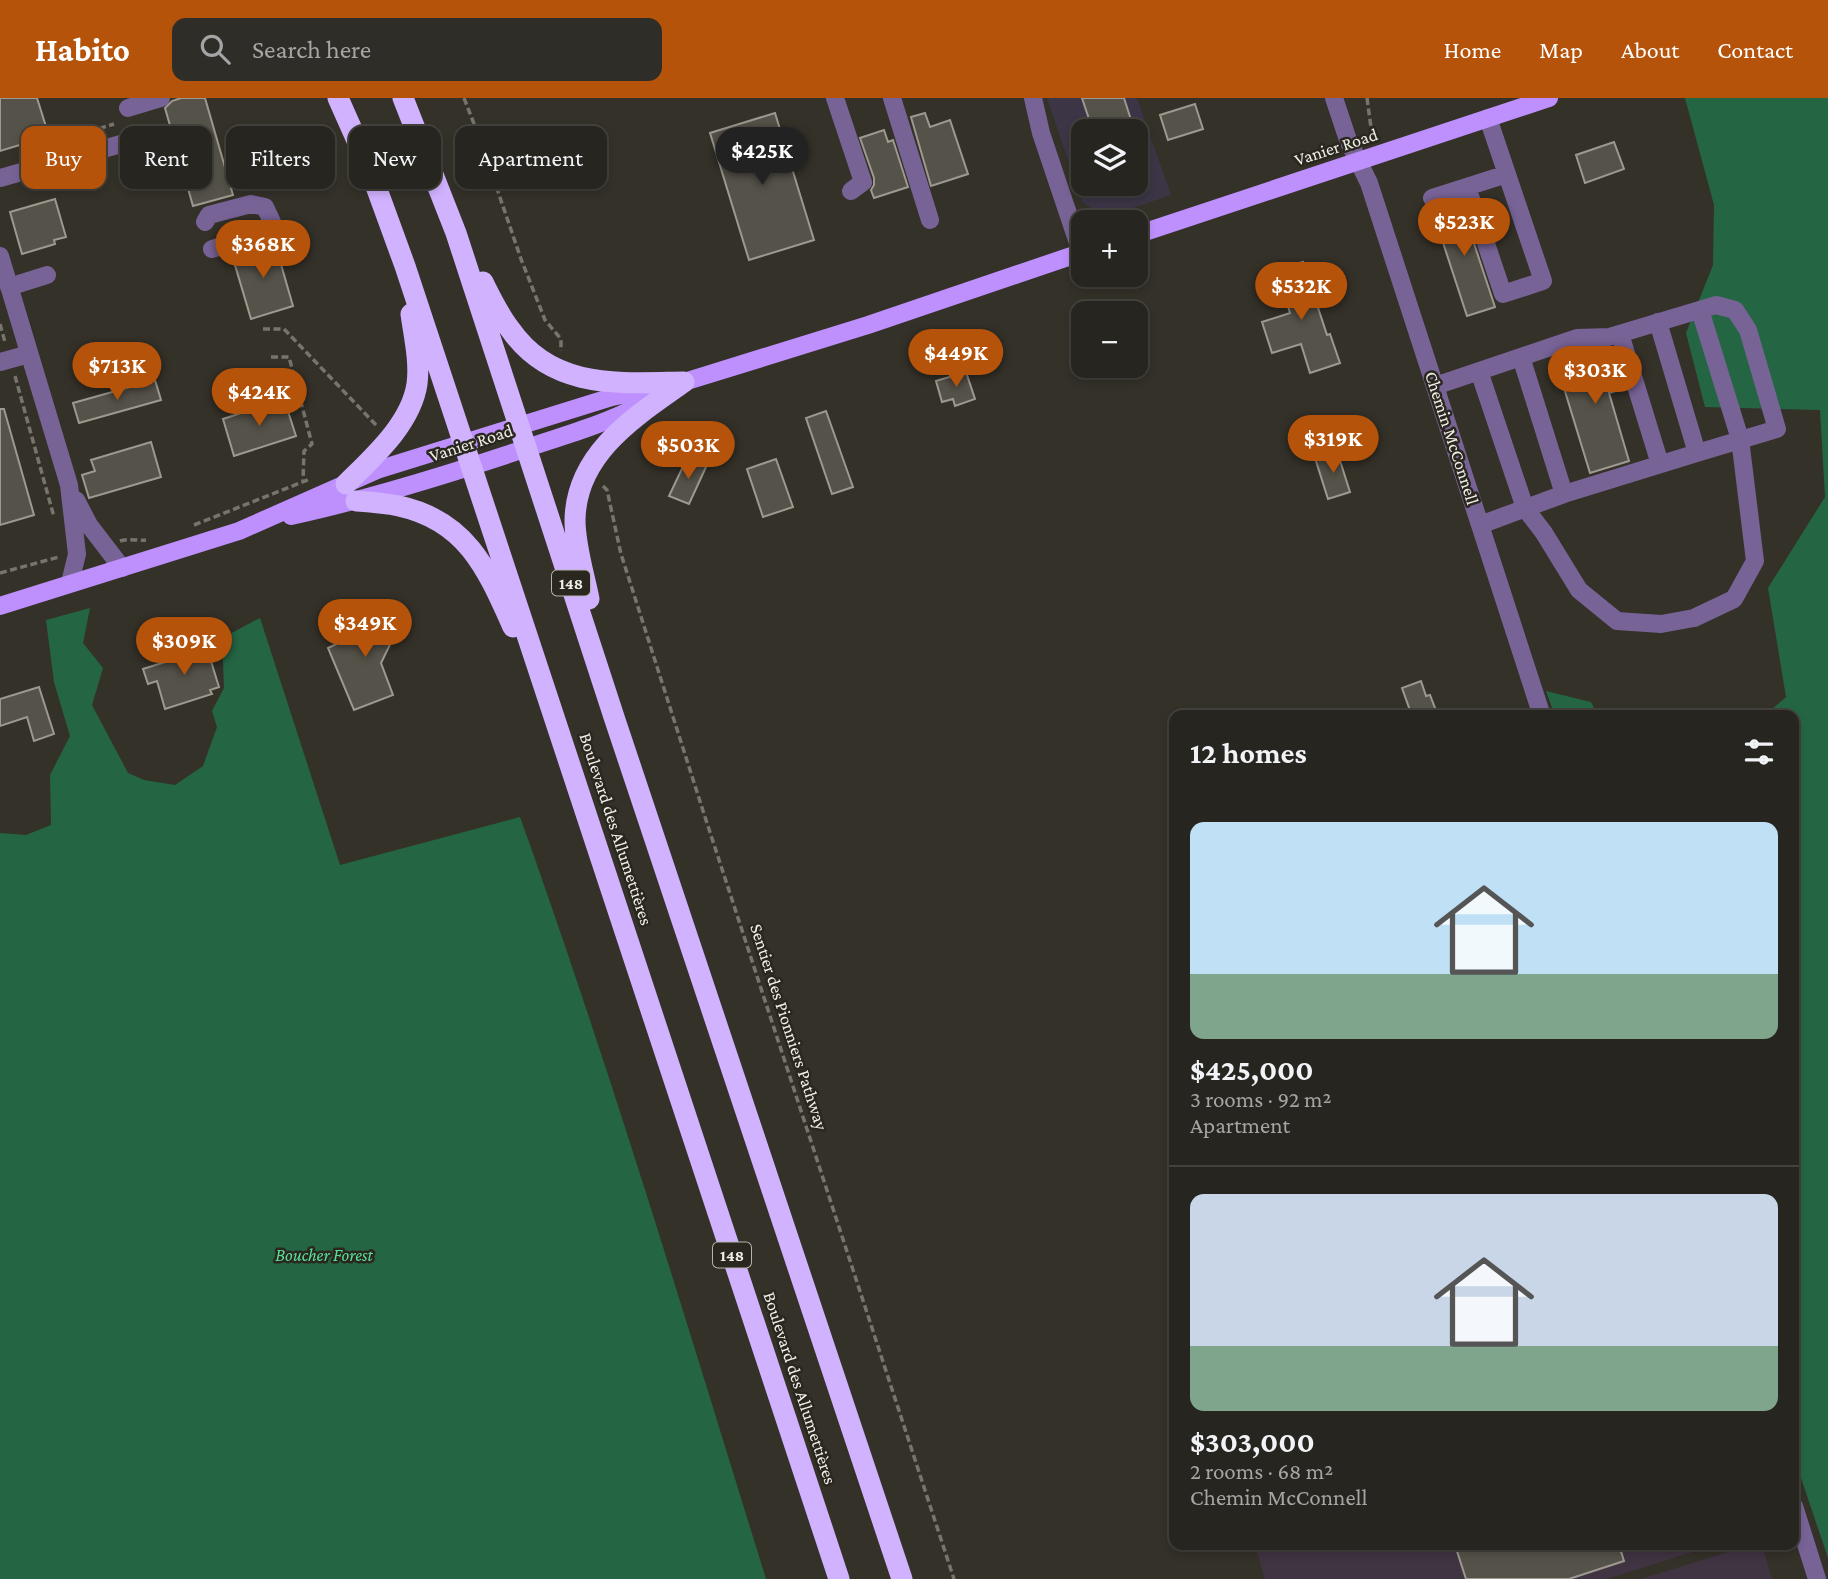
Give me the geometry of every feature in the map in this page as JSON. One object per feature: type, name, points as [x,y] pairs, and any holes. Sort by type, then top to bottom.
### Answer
[{"type":"highway","name":"Boulevard des Allumettières","points":[[338,98],[370,170],[465,442],[839,1579]]},
{"type":"highway","name":"Boulevard des Allumettières","points":[[403,98],[456,233],[615,720],[902,1579]]},
{"type":"highway","points":[[456,233],[509,328],[532,354],[574,376],[607,383],[684,382]]},
{"type":"highway","points":[[405,266],[418,368],[415,391],[393,436],[351,492],[420,513],[456,532],[471,547],[498,592],[560,730]]},
{"type":"highway","points":[[615,720],[577,540],[577,503],[586,475],[608,442],[625,424],[684,382]]},
{"type":"main road","name":"Vanier Road","points":[[1148,231],[1549,98]]},
{"type":"main road","name":"Vanier Road","points":[[351,492],[377,470],[612,397],[684,382],[868,325],[1071,256]]},
{"type":"main road","name":"Vanier Road","points":[[0,606],[351,492],[472,466],[617,418],[684,382]]},
{"type":"street","points":[[128,108],[161,98]]},
{"type":"street","points":[[835,98],[863,182],[851,191]]},
{"type":"street","points":[[891,98],[930,220]]},
{"type":"street","points":[[1033,98],[1041,133],[1071,220]]},
{"type":"street","name":"Chemin McConnell","points":[[1334,98],[1358,162],[1370,183],[1540,710]]},
{"type":"street","points":[[1467,187],[1503,294],[1543,281],[1489,118]]},
{"type":"street","points":[[0,178],[120,144]]},
{"type":"street","points":[[1432,198],[1507,174]]},
{"type":"street","points":[[205,222],[209,215],[251,204],[265,207],[272,222],[266,232],[212,249]]},
{"type":"street","points":[[0,256],[69,485],[89,525],[122,568]]},
{"type":"street","points":[[9,286],[47,275]]},
{"type":"street","points":[[1435,386],[1577,338],[1609,337],[1716,305],[1735,310],[1748,330],[1777,429],[1564,494],[1480,525]]},
{"type":"street","points":[[1479,371],[1525,508],[1544,533],[1578,590],[1617,621],[1661,625],[1694,618],[1734,599],[1755,561],[1740,439],[1700,310]]},
{"type":"street","points":[[1658,322],[1697,453]]},
{"type":"street","points":[[1620,334],[1660,464]]},
{"type":"street","points":[[7,360],[29,354]]},
{"type":"street","points":[[1521,357],[1564,494]]},
{"type":"street","points":[[69,485],[70,583]]},
{"type":"street","points":[[1799,1522],[1817,1579]]},
{"type":"path","points":[[464,98],[545,320],[561,340],[561,351]]},
{"type":"path","points":[[1367,98],[1372,135]]},
{"type":"path","points":[[0,324],[7,360],[57,528]]},
{"type":"path","points":[[263,329],[284,329],[381,429]]},
{"type":"path","points":[[271,357],[289,357],[312,444],[304,451],[303,481]]},
{"type":"path","points":[[189,527],[312,478]]},
{"type":"path","name":"Sentier des Pionniers Pathway","points":[[600,484],[607,490],[621,554],[954,1579]]},
{"type":"path","points":[[105,546],[126,538],[136,541],[150,540]]},
{"type":"path","points":[[59,557],[68,551]]},
{"type":"path","points":[[0,573],[59,557],[68,551]]},
{"type":"shaded area","points":[[1047,98],[1137,98],[1144,119],[1071,119],[1071,169]]},
{"type":"shaded area","points":[[1148,129],[1171,195],[1127,210],[1095,210],[1082,202],[1080,196],[1148,196]]},
{"type":"shaded area","points":[[1256,1550],[1699,1550],[1607,1579],[1265,1579]]},
{"type":"shaded area","points":[[1735,1550],[1763,1550],[1772,1579],[1641,1579]]},
{"type":"green space","points":[[1685,98],[1828,98],[1828,1558],[1799,1472],[1799,710],[1771,710],[1786,697],[1768,588],[1825,497],[1820,410],[1705,407],[1686,333],[1713,265],[1714,205]]},
{"type":"green space","name":"Boucher Forest","points":[[90,608],[83,643],[103,668],[92,705],[128,773],[144,780],[175,785],[203,766],[217,727],[212,711],[224,688],[222,638],[260,618],[340,865],[520,817],[617,1101],[766,1579],[0,1579],[0,833],[26,835],[51,825],[50,775],[70,736],[54,682],[46,620]]},
{"type":"green space","points":[[1546,691],[1591,702],[1595,710],[1553,710]]},
{"type":"building","points":[[0,98],[37,98],[46,126],[21,126],[21,145],[0,151]]},
{"type":"building","points":[[181,98],[205,98],[226,171],[226,189],[231,189],[233,195],[193,206],[188,189],[212,189],[212,126],[170,126],[165,108],[172,101]]},
{"type":"building","points":[[1082,98],[1124,98],[1131,119],[1089,119]]},
{"type":"building","points":[[1195,104],[1203,129],[1168,140],[1160,115]]},
{"type":"building","points":[[775,113],[814,240],[749,260],[710,133]]},
{"type":"building","points":[[925,113],[930,127],[950,120],[968,174],[931,186],[911,117]]},
{"type":"building","points":[[884,130],[888,142],[893,140],[908,187],[874,198],[871,190],[874,178],[860,138]]},
{"type":"building","points":[[1614,142],[1624,169],[1585,183],[1576,155]]},
{"type":"building","points":[[55,199],[66,237],[54,240],[55,244],[22,254],[10,212]]},
{"type":"building","points":[[1460,201],[1495,307],[1467,316],[1432,209]]},
{"type":"building","points":[[274,240],[293,306],[251,319],[232,255]]},
{"type":"building","points":[[1303,262],[1327,335],[1330,334],[1340,363],[1310,373],[1301,344],[1272,353],[1262,322],[1290,313],[1277,270]]},
{"type":"building","points":[[1612,348],[1625,388],[1609,393],[1629,461],[1590,473],[1556,362]]},
{"type":"building","points":[[966,372],[975,399],[955,406],[953,399],[942,402],[936,381]]},
{"type":"building","points":[[155,380],[161,400],[79,423],[73,403]]},
{"type":"building","points":[[284,399],[296,436],[234,456],[223,419]]},
{"type":"building","points":[[0,409],[4,409],[34,515],[0,525]]},
{"type":"building","points":[[826,411],[853,487],[832,494],[806,418]]},
{"type":"building","points":[[151,442],[161,477],[89,498],[82,475],[95,471],[91,460]]},
{"type":"building","points":[[1337,451],[1350,492],[1328,499],[1315,458]]},
{"type":"building","points":[[687,458],[706,467],[689,504],[669,496]]},
{"type":"building","points":[[776,459],[793,507],[763,517],[747,469]]},
{"type":"building","points":[[362,608],[399,626],[381,663],[393,695],[354,710],[328,648],[345,640]]},
{"type":"building","points":[[206,645],[219,687],[210,690],[212,694],[165,709],[157,681],[148,684],[143,669],[178,658],[176,654]]},
{"type":"building","points":[[1421,681],[1426,696],[1430,695],[1436,710],[1410,710],[1402,688]]},
{"type":"building","points":[[39,687],[54,734],[34,741],[27,717],[0,726],[0,699]]},
{"type":"building","points":[[1457,1550],[1621,1550],[1624,1561],[1569,1579],[1466,1579]]}]
